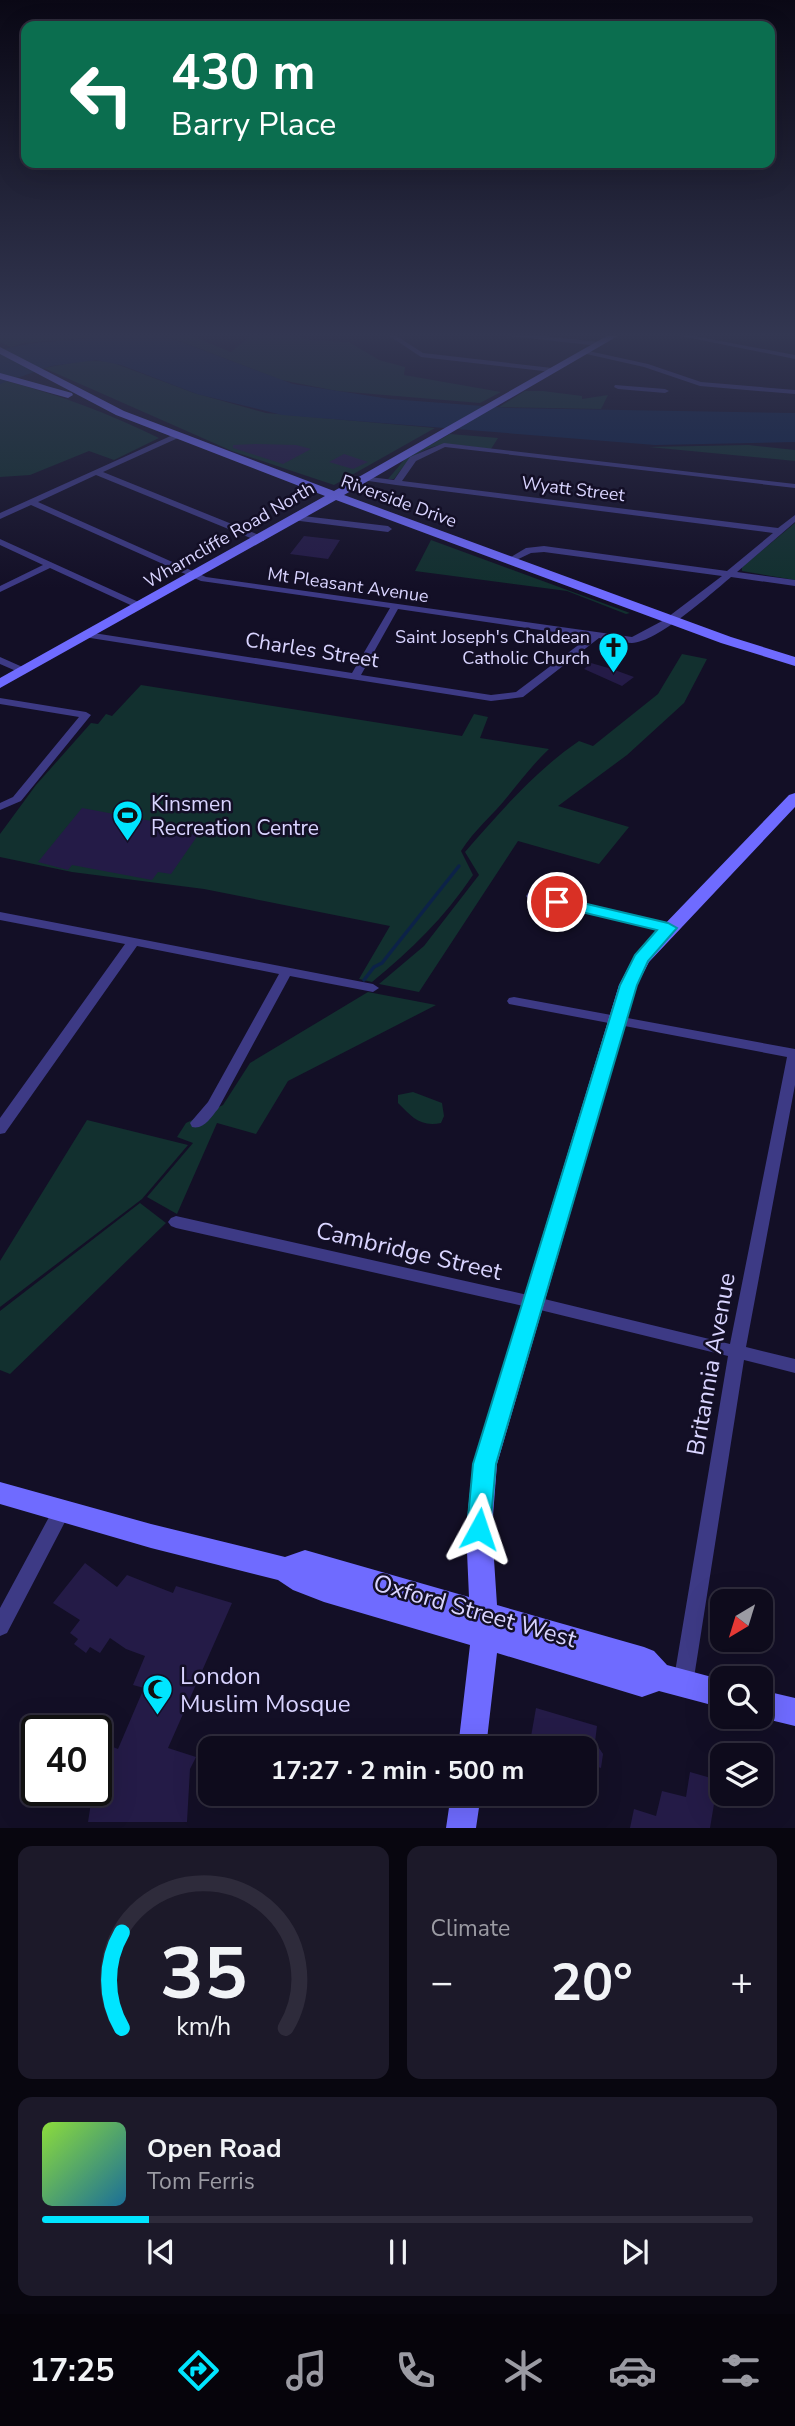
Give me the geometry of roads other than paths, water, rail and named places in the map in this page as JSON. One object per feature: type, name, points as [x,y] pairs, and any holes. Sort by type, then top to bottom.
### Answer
[{"type":"main road","name":"Riverside Drive","points":[[133,418],[333,496],[795,662]]},
{"type":"main road","name":"Wharncliffe Road North","points":[[0,684],[261,539],[467,418]]},
{"type":"main road","points":[[473,1736],[485,1626],[479,1529],[485,1464],[628,985],[641,959],[668,928],[793,803]]},
{"type":"main road","name":"Oxford Street West","points":[[0,1493],[285,1569],[324,1589],[485,1626],[642,1684],[671,1681],[710,1691]]},
{"type":"main road","points":[[773,1707],[795,1712]]},
{"type":"main road","points":[[461,1828],[464,1806]]},
{"type":"street","points":[[0,516],[175,436]]},
{"type":"street","points":[[396,483],[413,459],[436,446],[444,445],[795,486]]},
{"type":"street","points":[[96,472],[261,539]]},
{"type":"street","name":"Wyatt Street","points":[[362,478],[779,531]]},
{"type":"street","name":"Mt Pleasant Avenue","points":[[31,502],[196,575],[233,584],[633,640],[643,639],[670,619],[795,518]]},
{"type":"street","points":[[295,518],[388,529]]},
{"type":"street","points":[[0,542],[140,606]]},
{"type":"street","points":[[510,560],[529,550],[544,549],[795,583]]},
{"type":"street","points":[[0,589],[50,565]]},
{"type":"street","points":[[355,676],[395,607]]},
{"type":"street","name":"Charles Street","points":[[87,635],[491,698],[519,695],[596,636]]},
{"type":"street","points":[[0,660],[23,671]]},
{"type":"street","points":[[0,701],[86,715],[17,799],[3,807]]},
{"type":"street","points":[[533,896],[668,928]]},
{"type":"street","points":[[1,918],[373,988]]},
{"type":"street","points":[[0,1129],[134,941]]},
{"type":"street","points":[[197,1123],[213,1105],[286,972]]},
{"type":"street","points":[[514,1001],[794,1054]]},
{"type":"street","name":"Britannia Avenue","points":[[671,1681],[794,1054]]},
{"type":"street","name":"Cambridge Street","points":[[176,1222],[532,1302],[795,1366]]},
{"type":"street","points":[[0,1627],[61,1511]]},
{"type":"water","points":[[323,418],[795,418],[795,442],[655,445]]},
{"type":"waterway","points":[[364,980],[374,967],[382,963],[459,866]]},
{"type":"place","name":"Saint Joseph's Chaldean Catholic Church","points":[[613,674]]},
{"type":"place","name":"Kinsmen Recreation Centre","points":[[128,843]]},
{"type":"place","name":"London Muslim Mosque","points":[[157,1717]]}]
